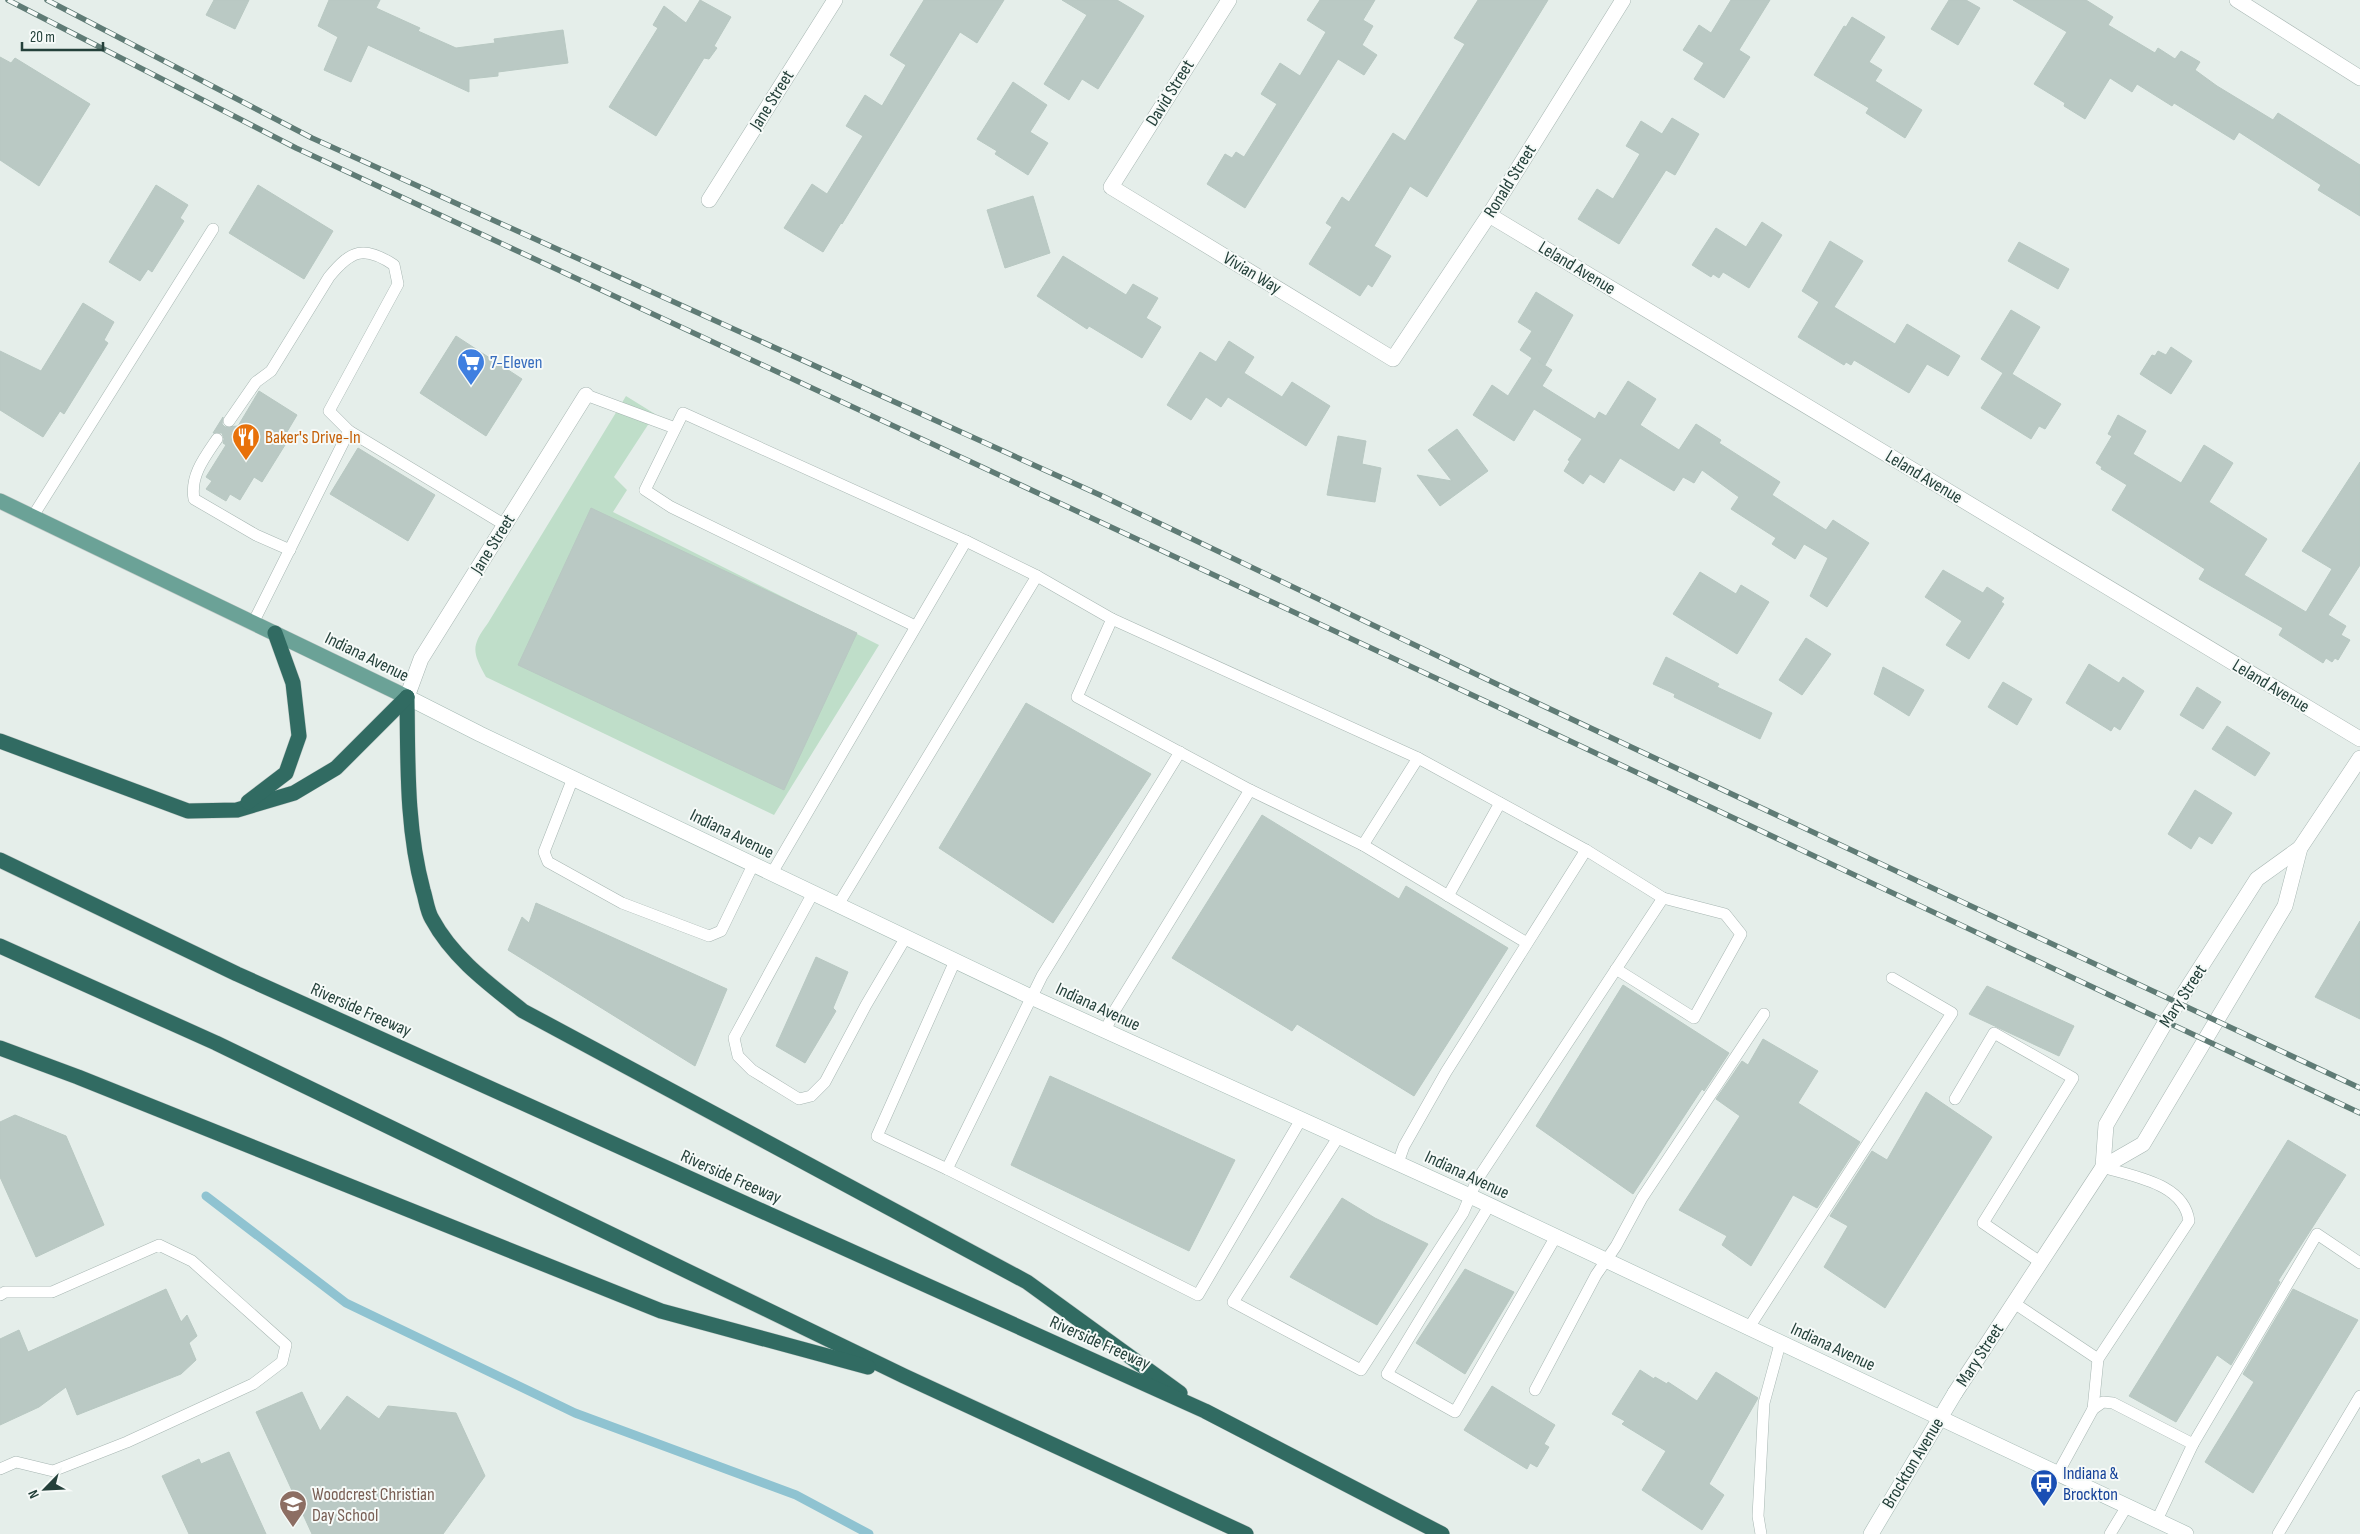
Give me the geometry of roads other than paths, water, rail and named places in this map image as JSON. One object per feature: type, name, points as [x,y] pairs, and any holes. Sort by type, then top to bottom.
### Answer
[{"type":"highway","points":[[237,810],[286,773],[299,736],[293,684],[275,633]]},
{"type":"highway","points":[[0,741],[188,811],[237,810],[294,793],[336,768],[407,698]]},
{"type":"highway","points":[[407,698],[408,805],[420,876],[431,918],[456,953],[480,976],[522,1011],[1027,1282],[1205,1411]]},
{"type":"highway","name":"Riverside Freeway","points":[[0,860],[237,974],[1205,1411],[1442,1534]]},
{"type":"highway","points":[[0,946],[216,1043],[904,1376],[1246,1534]]},
{"type":"highway","points":[[0,1048],[78,1076],[661,1311],[904,1376]]},
{"type":"main road","name":"Indiana Avenue","points":[[0,501],[407,698]]},
{"type":"street","name":"Jane Street","points":[[709,200],[835,0]]},
{"type":"street","name":"David Street","points":[[1111,187],[1228,0]]},
{"type":"street","name":"Ronald Street","points":[[1393,359],[1489,215],[1623,0]]},
{"type":"street","points":[[2237,0],[2360,78]]},
{"type":"street","name":"Vivian Way","points":[[1111,187],[1393,359]]},
{"type":"street","name":"Leland Avenue","points":[[1489,215],[2360,739]]},
{"type":"street","name":"Jane Street","points":[[407,698],[421,659],[586,395]]},
{"type":"street","name":"Indiana Avenue","points":[[407,698],[1031,997],[1300,1121],[1339,1136],[1470,1196],[1555,1238],[2186,1534]]},
{"type":"street","name":"Mary Street","points":[[1955,1393],[2103,1167],[2143,1144],[2285,906],[2300,848],[2360,758]]},
{"type":"street","name":"Mary Street","points":[[2103,1167],[2106,1125],[2165,1023],[2257,879],[2300,848]]},
{"type":"street","name":"Brockton Avenue","points":[[1871,1534],[1955,1393]]},
{"type":"lane","points":[[33,516],[212,228]]},
{"type":"lane","points":[[229,421],[256,382],[271,371],[329,277],[340,264],[351,256],[364,252],[378,254],[394,265],[398,284],[329,411],[349,431],[505,525]]},
{"type":"lane","points":[[586,395],[675,428]]},
{"type":"lane","points":[[915,626],[671,507],[645,490],[683,413],[966,541],[1037,576],[1112,619],[1418,758],[1586,850],[1663,898],[1725,914],[1741,934],[1694,1018],[1616,969]]},
{"type":"lane","points":[[253,623],[349,431]]},
{"type":"lane","points":[[217,439],[201,462],[192,486],[194,499],[256,535],[290,550]]},
{"type":"lane","points":[[772,873],[966,541]]},
{"type":"lane","points":[[838,905],[1037,576]]},
{"type":"lane","points":[[1112,619],[1077,697],[1250,790],[1363,846],[1527,943]]},
{"type":"lane","points":[[947,1169],[1031,997],[1180,752]]},
{"type":"lane","points":[[1363,846],[1418,758]]},
{"type":"lane","points":[[573,778],[544,852],[548,862],[622,903],[709,936],[721,930],[753,864]]},
{"type":"lane","points":[[1105,1031],[1115,1010],[1250,790]]},
{"type":"lane","points":[[1448,896],[1500,804]]},
{"type":"lane","points":[[1398,1163],[1404,1146],[1446,1072],[1586,850]]},
{"type":"lane","points":[[813,893],[734,1038],[738,1056],[752,1070],[799,1099],[811,1096],[825,1082],[866,1005],[906,937]]},
{"type":"lane","points":[[1339,1136],[1232,1302],[1361,1370],[1463,1213],[1477,1180],[1663,898]]},
{"type":"lane","points":[[955,961],[876,1136],[947,1169],[1198,1295],[1300,1121]]},
{"type":"lane","points":[[1748,1329],[1952,1013],[1892,978]]},
{"type":"lane","points":[[1535,1390],[1605,1261],[1616,1246],[1642,1198],[1764,1014]]},
{"type":"lane","points":[[1955,1099],[1994,1033],[2073,1078],[1983,1223],[2040,1262]]},
{"type":"lane","points":[[2058,1473],[2093,1409],[2098,1359],[2188,1221],[2187,1211],[2181,1200],[2167,1188],[2103,1167]]},
{"type":"lane","points":[[1489,1206],[1387,1374],[1455,1412],[1555,1238]]},
{"type":"lane","points":[[2157,1520],[2193,1444],[2318,1234],[2360,1263]]},
{"type":"lane","points":[[0,1295],[5,1292],[52,1292],[159,1245],[192,1261],[286,1345],[282,1362],[253,1384],[127,1442],[53,1471],[16,1462],[0,1469]]},
{"type":"lane","points":[[2014,1303],[2098,1359]]},
{"type":"lane","points":[[1760,1534],[1758,1516],[1764,1404],[1780,1344]]},
{"type":"lane","points":[[2278,1534],[2360,1396]]},
{"type":"lane","points":[[2093,1409],[2103,1402],[2113,1403],[2193,1444]]},
{"type":"lane","points":[[2110,1534],[2127,1506]]},
{"type":"waterway","points":[[206,1196],[346,1303],[575,1413],[796,1495],[869,1534]]},
{"type":"railway","points":[[8,0],[296,148],[1485,701],[2360,1113]]},
{"type":"railway","points":[[47,0],[312,138],[1100,495],[1505,688],[2360,1088]]},
{"type":"place","name":"7-Eleven","points":[[471,386]]},
{"type":"place","name":"Baker's Drive-In","points":[[246,461]]},
{"type":"place","name":"Indiana & Brockton","points":[[2044,1507]]},
{"type":"place","name":"Woodcrest Christian Day School","points":[[293,1528]]}]
